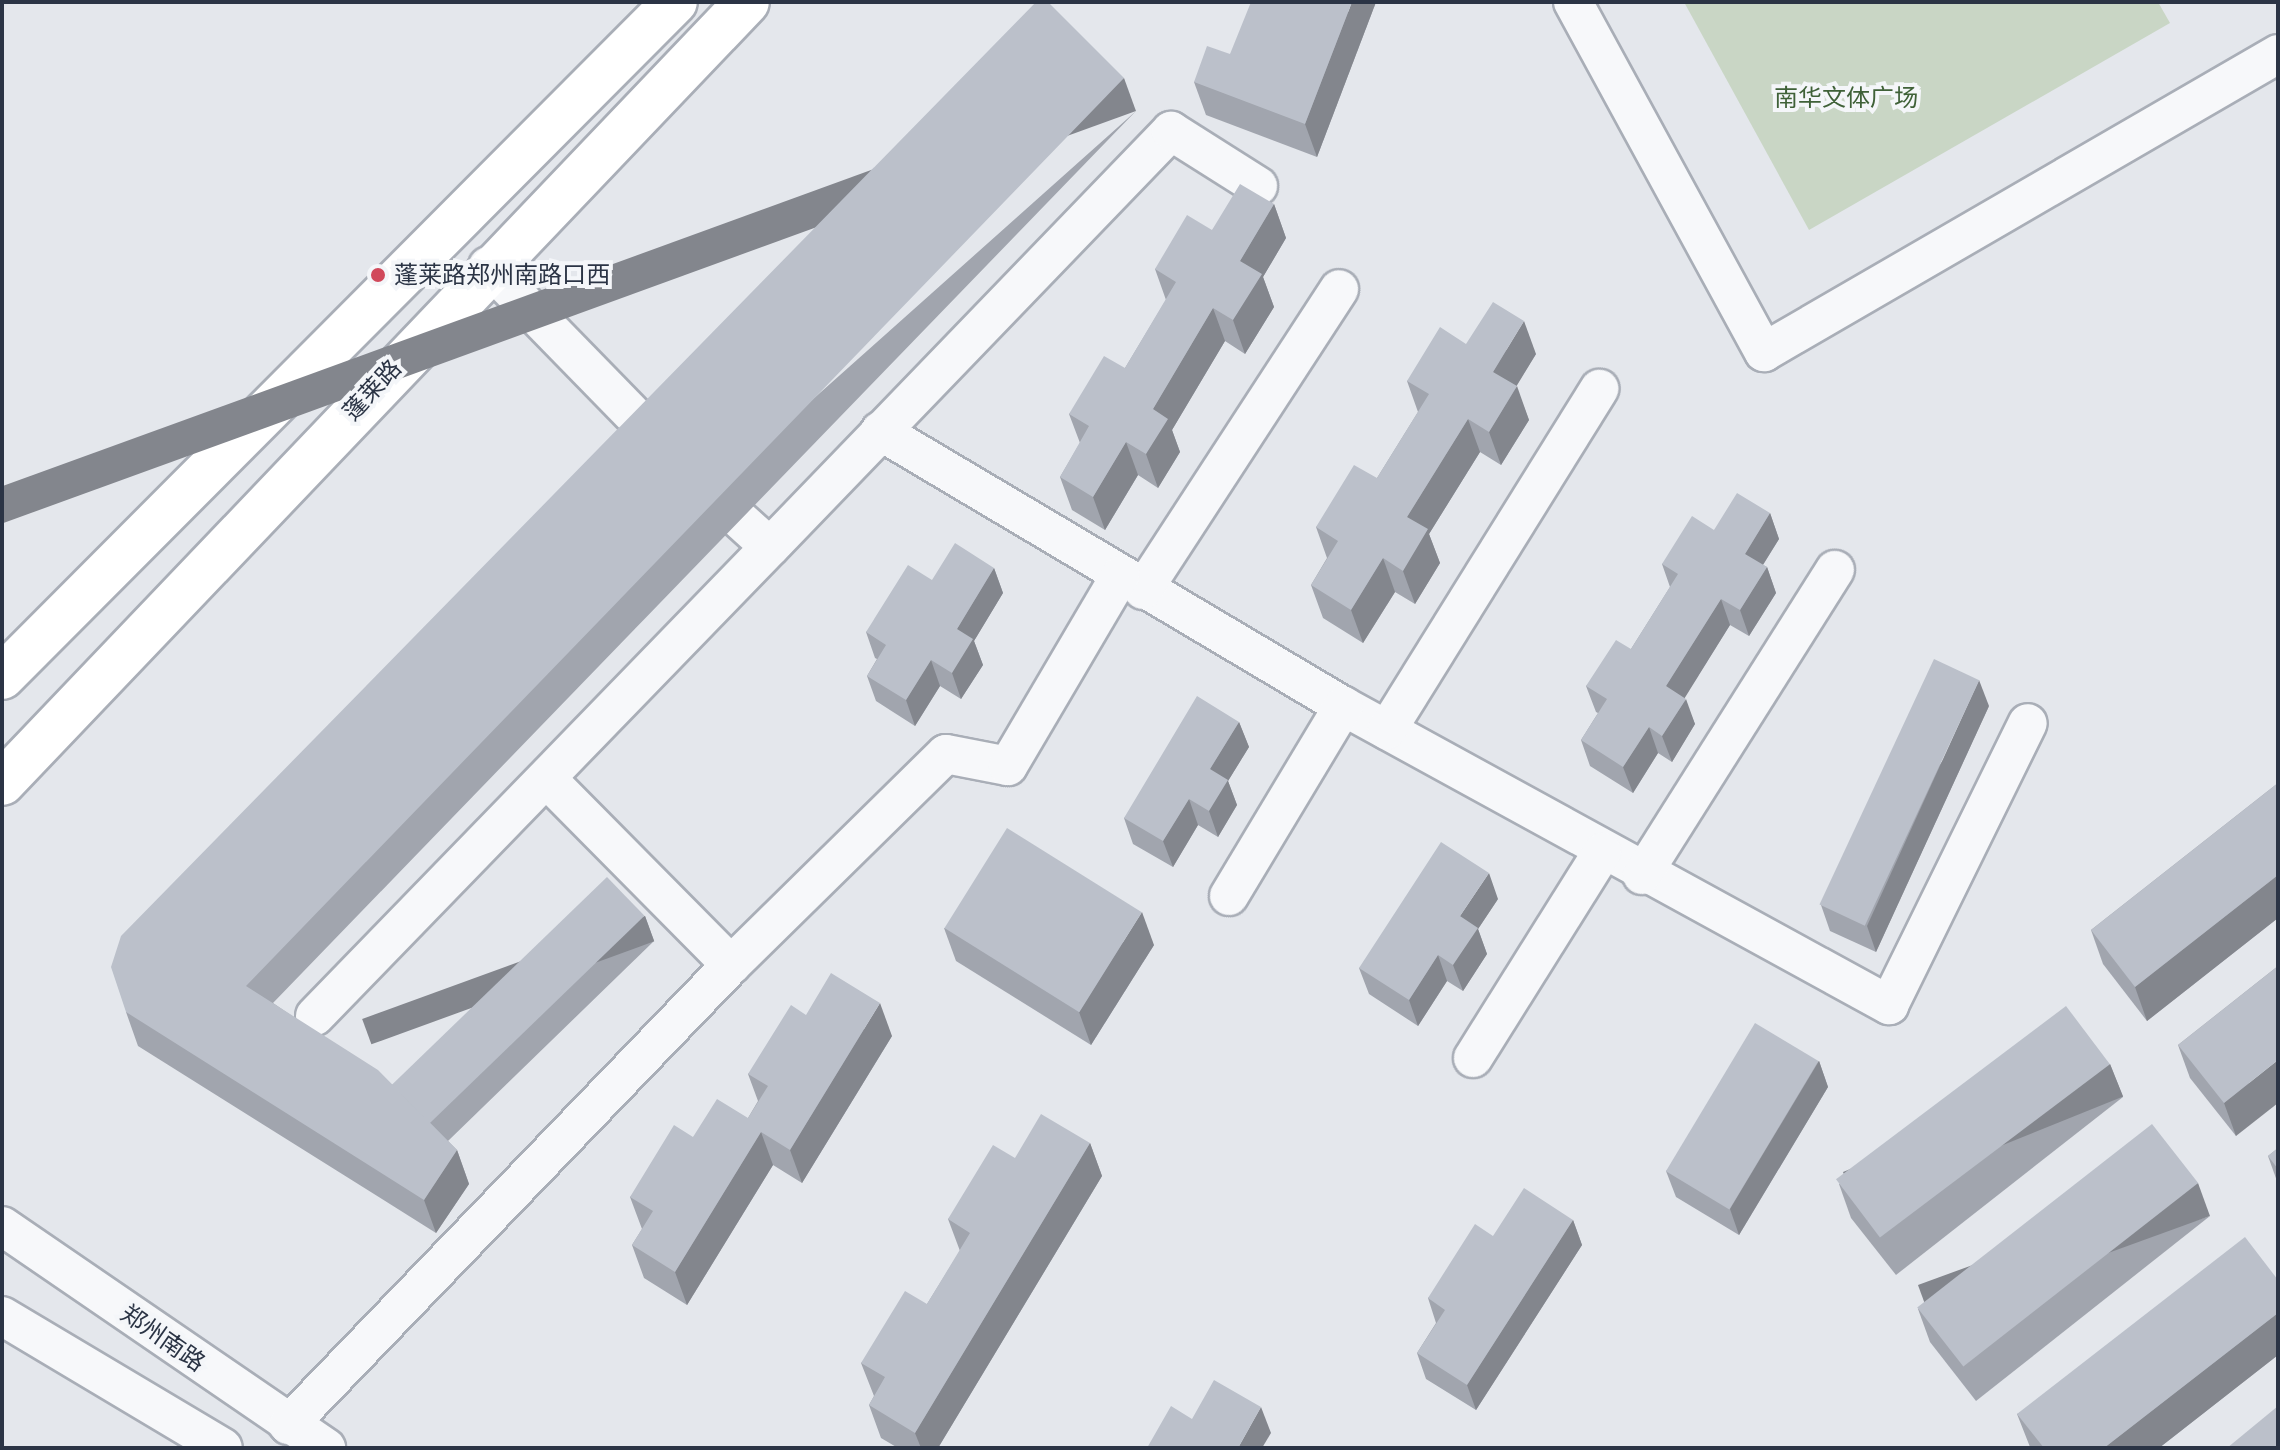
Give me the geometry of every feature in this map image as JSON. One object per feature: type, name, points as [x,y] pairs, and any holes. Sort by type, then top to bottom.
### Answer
[{"type":"main road","points":[[2,677],[675,2]]},
{"type":"main road","name":"蓬莱路","points":[[2,783],[488,266],[747,2]]},
{"type":"street","points":[[1573,2],[1764,352],[2278,54]]},
{"type":"street","points":[[315,1016],[549,781],[880,431],[1171,131],[1258,186]]},
{"type":"street","points":[[488,266],[655,437]]},
{"type":"street","points":[[288,1425],[731,965],[946,754],[1008,766],[1132,583],[1339,289]]},
{"type":"street","points":[[1387,730],[1599,389]]},
{"type":"street","points":[[880,431],[1343,706],[1642,875],[1889,1005],[2028,723]]},
{"type":"street","points":[[740,520],[770,547]]},
{"type":"street","points":[[1642,875],[1835,570]]},
{"type":"street","points":[[1229,896],[1343,706]]},
{"type":"street","points":[[549,781],[731,965]]},
{"type":"street","points":[[1473,1058],[1602,852]]},
{"type":"street","name":"郑州南路","points":[[2,1226],[288,1425],[326,1448]]},
{"type":"street","points":[[2,1316],[223,1448]]},
{"type":"green space","name":"南华文体广场","points":[[1684,2],[2158,2],[2170,23],[1809,230]]},
{"type":"building","points":[[1036,2],[1048,2],[1124,78],[246,986],[378,1070],[457,1150],[424,1200],[126,1012],[111,967],[121,936]]},
{"type":"building","points":[[1251,2],[1352,2],[1305,124],[1194,82],[1207,46],[1230,54]]},
{"type":"building","points":[[1240,184],[1274,204],[1240,261],[1262,274],[1233,320],[1213,308],[1153,409],[1168,419],[1146,454],[1126,442],[1093,497],[1060,477],[1089,426],[1069,414],[1104,356],[1125,368],[1176,282],[1155,269],[1187,215],[1212,230]]},
{"type":"building","points":[[1493,302],[1524,321],[1493,372],[1517,386],[1489,432],[1468,419],[1407,517],[1428,529],[1403,571],[1383,558],[1351,610],[1311,585],[1338,541],[1316,527],[1354,465],[1377,478],[1429,394],[1407,381],[1440,327],[1466,344]]},
{"type":"building","points":[[1737,493],[1770,513],[1745,554],[1767,567],[1740,610],[1721,599],[1666,686],[1686,699],[1662,736],[1649,727],[1623,767],[1581,740],[1607,699],[1586,686],[1616,640],[1631,649],[1678,574],[1662,564],[1692,516],[1714,530]]},
{"type":"building","points":[[955,543],[994,568],[957,629],[973,639],[952,673],[931,660],[906,700],[867,676],[886,645],[866,632],[908,565],[932,580]]},
{"type":"building","points":[[1934,659],[1979,680],[1865,926],[1819,905]]},
{"type":"building","points":[[1197,696],[1239,722],[1210,769],[1228,780],[1209,811],[1189,799],[1163,841],[1124,818]]},
{"type":"building","points":[[2278,783],[2278,875],[2135,987],[2091,930]]},
{"type":"building","points":[[1007,828],[1142,912],[1079,1012],[944,928]]},
{"type":"building","points":[[1441,842],[1489,873],[1460,916],[1478,928],[1453,965],[1438,955],[1409,1000],[1359,968]]},
{"type":"building","points":[[607,877],[645,916],[429,1124],[392,1085]]},
{"type":"building","points":[[2278,966],[2278,1060],[2224,1103],[2178,1045]]},
{"type":"building","points":[[831,973],[880,1003],[790,1150],[761,1132],[675,1272],[632,1245],[653,1211],[630,1197],[674,1125],[693,1137],[717,1099],[748,1118],[768,1086],[748,1074],[791,1005],[806,1015]]},
{"type":"building","points":[[2066,1006],[2110,1064],[1880,1238],[1836,1179]]},
{"type":"building","points":[[1755,1023],[1818,1061],[1729,1209],[1666,1171]]},
{"type":"building","points":[[1041,1114],[1090,1143],[915,1433],[869,1405],[885,1377],[861,1363],[905,1291],[927,1304],[970,1233],[948,1219],[993,1145],[1015,1158]]},
{"type":"building","points":[[2152,1124],[2198,1183],[1963,1367],[1917,1307]]},
{"type":"building","points":[[2278,1148],[2278,1169],[2268,1156]]},
{"type":"building","points":[[1524,1188],[1573,1220],[1467,1385],[1417,1353],[1445,1310],[1428,1298],[1475,1224],[1493,1236]]},
{"type":"building","points":[[2245,1237],[2278,1280],[2278,1313],[2104,1448],[2044,1448],[2017,1414]]},
{"type":"building","points":[[1214,1380],[1261,1407],[1238,1448],[1147,1448],[1171,1406],[1192,1419]]},
{"type":"building","points":[[2278,1406],[2278,1448],[2227,1448]]},
{"type":"place","name":"蓬莱路郑州南路口西","points":[[378,275]]}]
